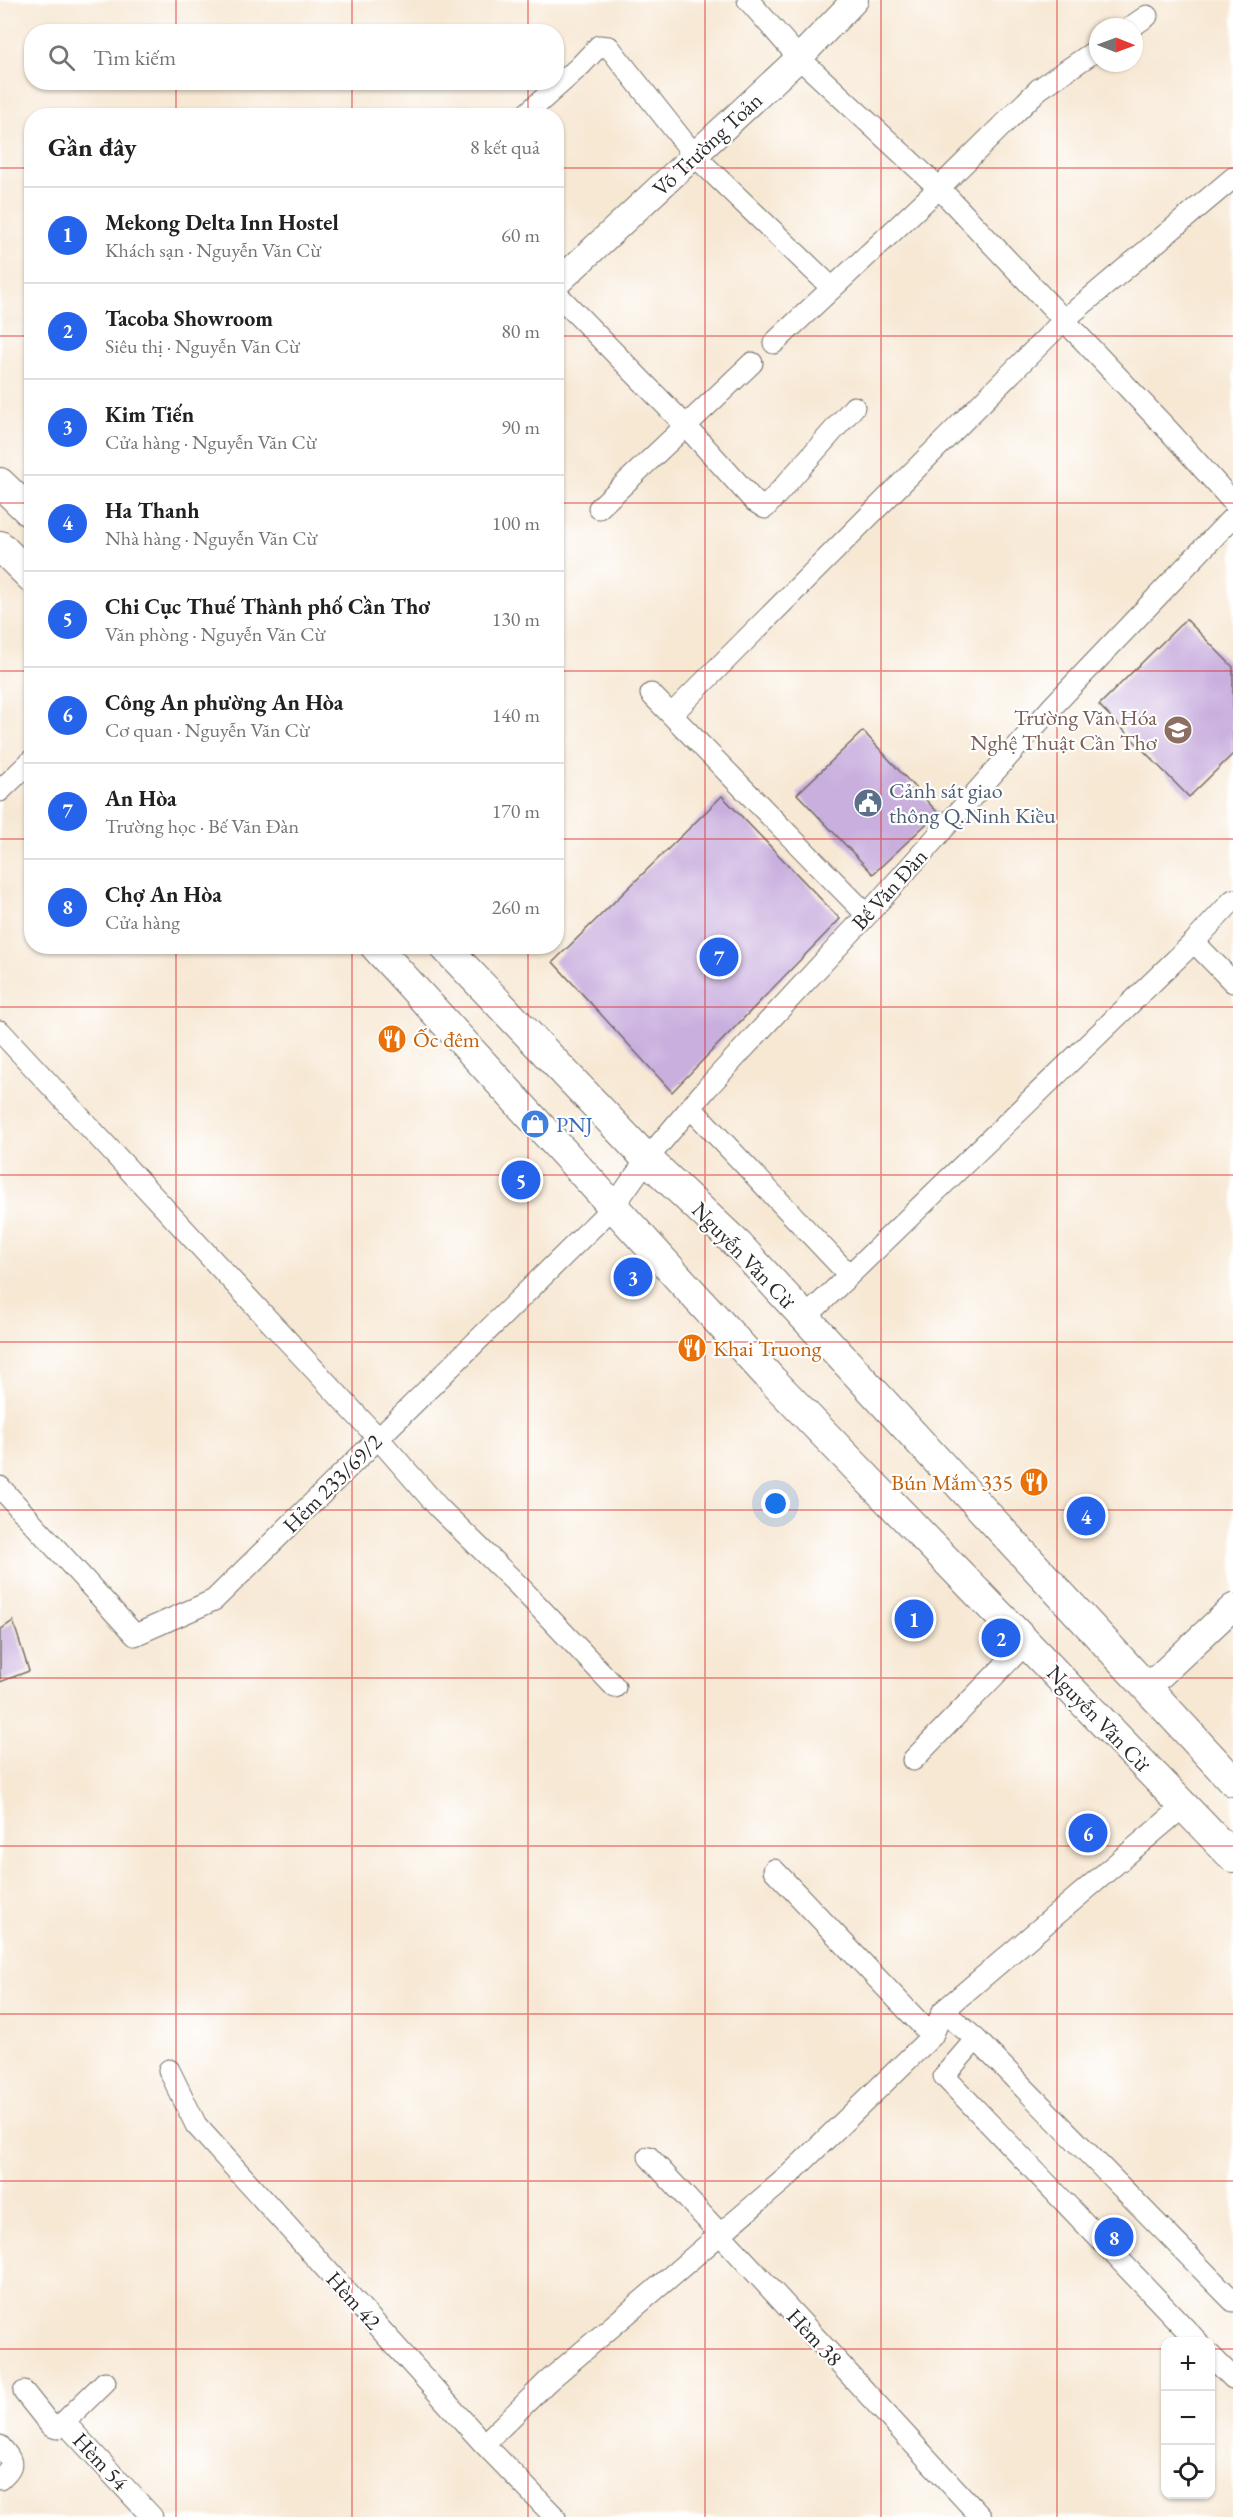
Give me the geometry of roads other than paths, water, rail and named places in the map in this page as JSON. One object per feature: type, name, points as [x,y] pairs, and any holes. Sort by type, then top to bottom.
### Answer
[{"type":"main road","points":[[0,483],[24,506]]},
{"type":"main road","points":[[0,546],[24,570]]},
{"type":"main road","name":"Nguyễn Văn Cừ","points":[[382,954],[772,1380],[1233,1857]]},
{"type":"main road","name":"Nguyễn Văn Cừ","points":[[452,954],[647,1159],[727,1234],[1233,1781]]},
{"type":"street","points":[[748,0],[799,58],[939,188],[1233,502]]},
{"type":"street","name":"Võ Trường Toản","points":[[564,277],[799,58],[855,0]]},
{"type":"street","points":[[564,80],[594,50],[604,45],[609,46],[695,156],[832,288]]},
{"type":"street","points":[[774,343],[939,188],[1039,89],[1089,55]]},
{"type":"street","points":[[533,108],[553,90]]},
{"type":"street","points":[[672,714],[1064,320],[1233,178]]},
{"type":"street","points":[[564,301],[685,425],[754,501],[765,508],[854,407]]},
{"type":"street","points":[[599,508],[752,363]]},
{"type":"street","name":"Bế Văn Đàn","points":[[647,1159],[1053,706],[1233,517]]},
{"type":"street","points":[[651,694],[867,915]]},
{"type":"street","points":[[0,791],[24,768]]},
{"type":"street","points":[[805,1318],[1194,942],[1233,900]]},
{"type":"street","points":[[1194,942],[1233,981]]},
{"type":"street","points":[[0,1031],[378,1438],[439,1508],[519,1586],[615,1687]]},
{"type":"street","points":[[691,1108],[849,1275]]},
{"type":"street","name":"Hẻm 233/69/2","points":[[0,1487],[135,1635],[214,1600],[614,1206],[647,1159]]},
{"type":"street","points":[[1148,1687],[1233,1607]]},
{"type":"street","points":[[913,1760],[1026,1643]]},
{"type":"street","points":[[484,2444],[547,2382],[786,2178],[932,2036],[943,2011],[1184,1806]]},
{"type":"street","points":[[774,1870],[932,2036]]},
{"type":"street","points":[[943,2011],[976,2039],[1233,2301]]},
{"type":"street","points":[[976,2039],[944,2076],[1193,2337]]},
{"type":"street","name":"Hèm 42","points":[[169,2070],[196,2125],[484,2444],[555,2517]]},
{"type":"street","name":"Hèm 38","points":[[649,2157],[981,2517]]},
{"type":"street","points":[[1215,2360],[1233,2378]]},
{"type":"street","name":"Hèm 54","points":[[105,2382],[64,2422],[152,2517]]},
{"type":"street","points":[[24,2392],[51,2426],[57,2428],[64,2422]]},
{"type":"street","points":[[0,2446],[12,2464],[11,2469],[0,2479]]},
{"type":"place","name":"Trường Văn Hóa Nghệ Thuật Cần Thơ","points":[[1178,730]]},
{"type":"place","name":"Cảnh sát giao thông Q.Ninh Kiều","points":[[868,803]]},
{"type":"place","name":"An Hòa","points":[[719,957]]},
{"type":"place","name":"Ốc đêm","points":[[392,1039]]},
{"type":"place","name":"PNJ","points":[[535,1124]]},
{"type":"place","name":"Chi Cục Thuế Thành phố Cần Thơ","points":[[521,1180]]},
{"type":"place","name":"Kim Tiến","points":[[633,1277]]},
{"type":"place","name":"Khai Truong","points":[[692,1348]]},
{"type":"place","name":"Bún Mắm 335","points":[[1034,1482]]},
{"type":"place","name":"Ha Thanh","points":[[1086,1516]]},
{"type":"place","name":"Mekong Delta Inn Hostel","points":[[914,1619]]},
{"type":"place","name":"Tacoba Showroom","points":[[1001,1638]]},
{"type":"place","name":"Công An phường An Hòa","points":[[1088,1833]]},
{"type":"place","name":"Chợ An Hòa","points":[[1114,2237]]}]
